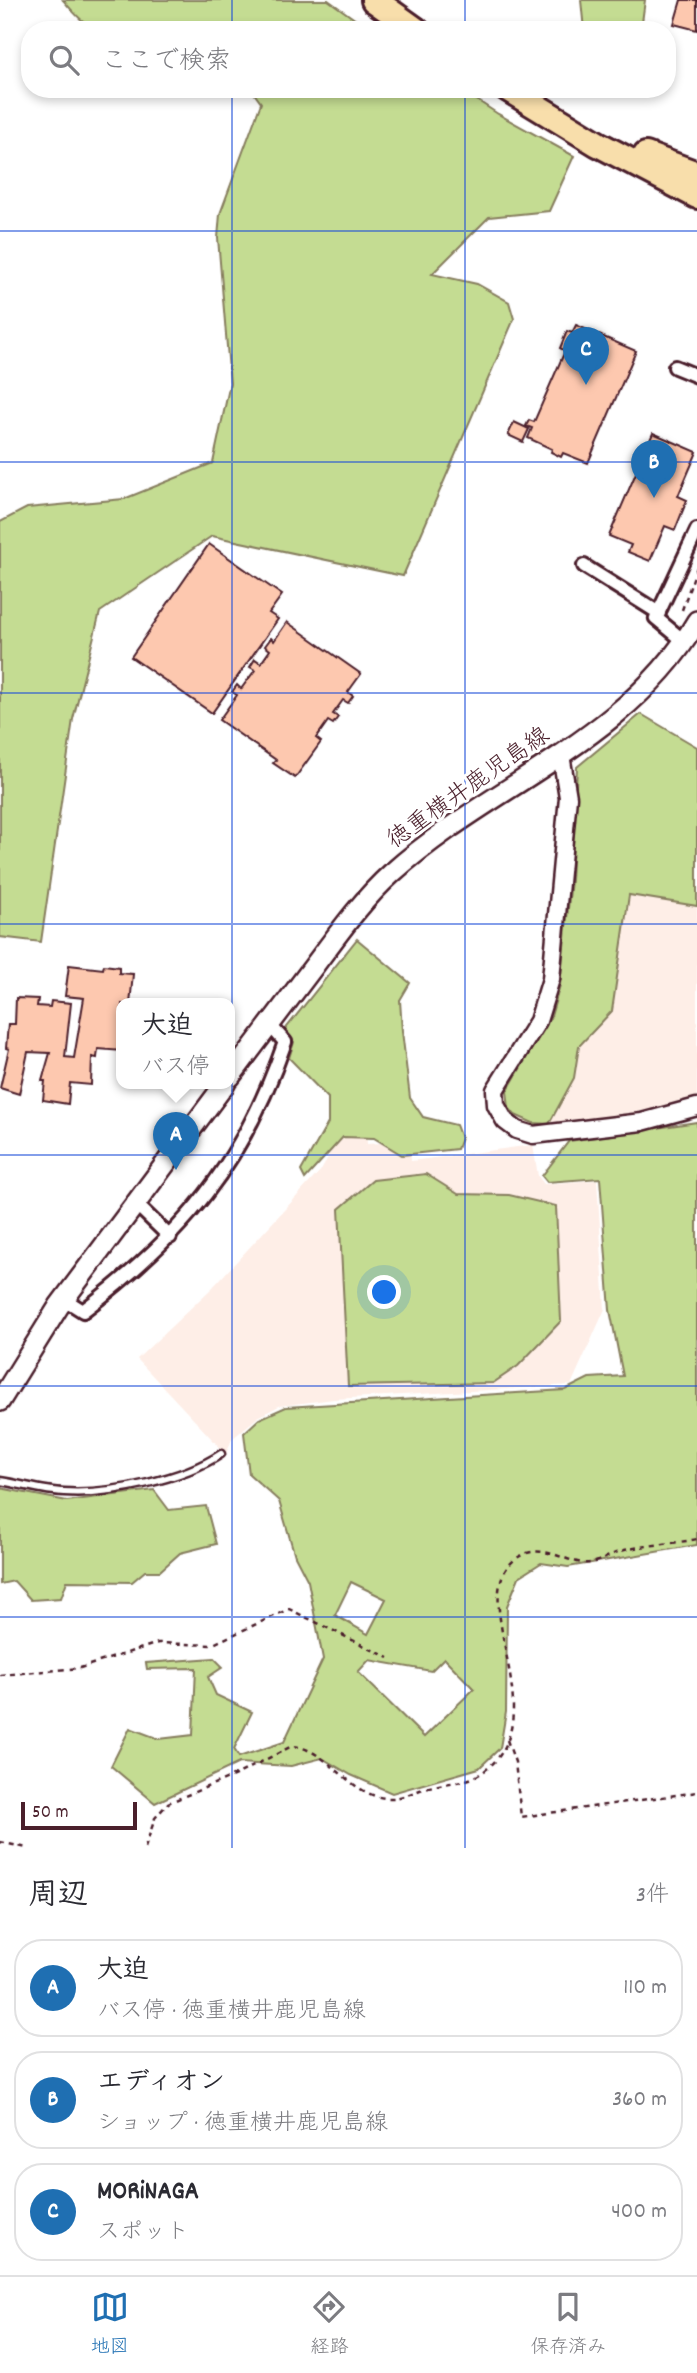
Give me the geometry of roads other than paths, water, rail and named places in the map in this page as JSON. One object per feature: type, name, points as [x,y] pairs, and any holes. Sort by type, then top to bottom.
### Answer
[{"type":"highway","points":[[374,0],[403,21]]},
{"type":"highway","points":[[523,98],[697,196]]},
{"type":"highway","points":[[576,130],[697,174]]},
{"type":"main road","name":"徳重横井鹿児島線","points":[[235,1070],[356,910],[391,873],[446,829],[561,755],[609,720],[650,683],[679,636],[697,621]]},
{"type":"main road","points":[[0,1401],[64,1299],[221,1089]]},
{"type":"street","points":[[675,367],[697,376]]},
{"type":"street","points":[[679,636],[656,618],[697,530]]},
{"type":"street","points":[[584,566],[659,613]]},
{"type":"street","points":[[561,755],[568,797],[551,979],[538,1021],[501,1076],[495,1090],[496,1105],[511,1125],[533,1135],[642,1122],[697,1108]]},
{"type":"street","points":[[64,1299],[83,1311],[138,1268],[170,1237],[236,1153],[255,1121],[285,1042],[270,1025]]},
{"type":"street","points":[[135,1203],[170,1237]]},
{"type":"lane","points":[[0,1481],[65,1492],[97,1491],[200,1469],[221,1454]]},
{"type":"place","name":"MORiNAGA","points":[[586,385]]},
{"type":"place","name":"エディオン","points":[[654,498]]},
{"type":"place","name":"大迫","points":[[176,1170]]}]
